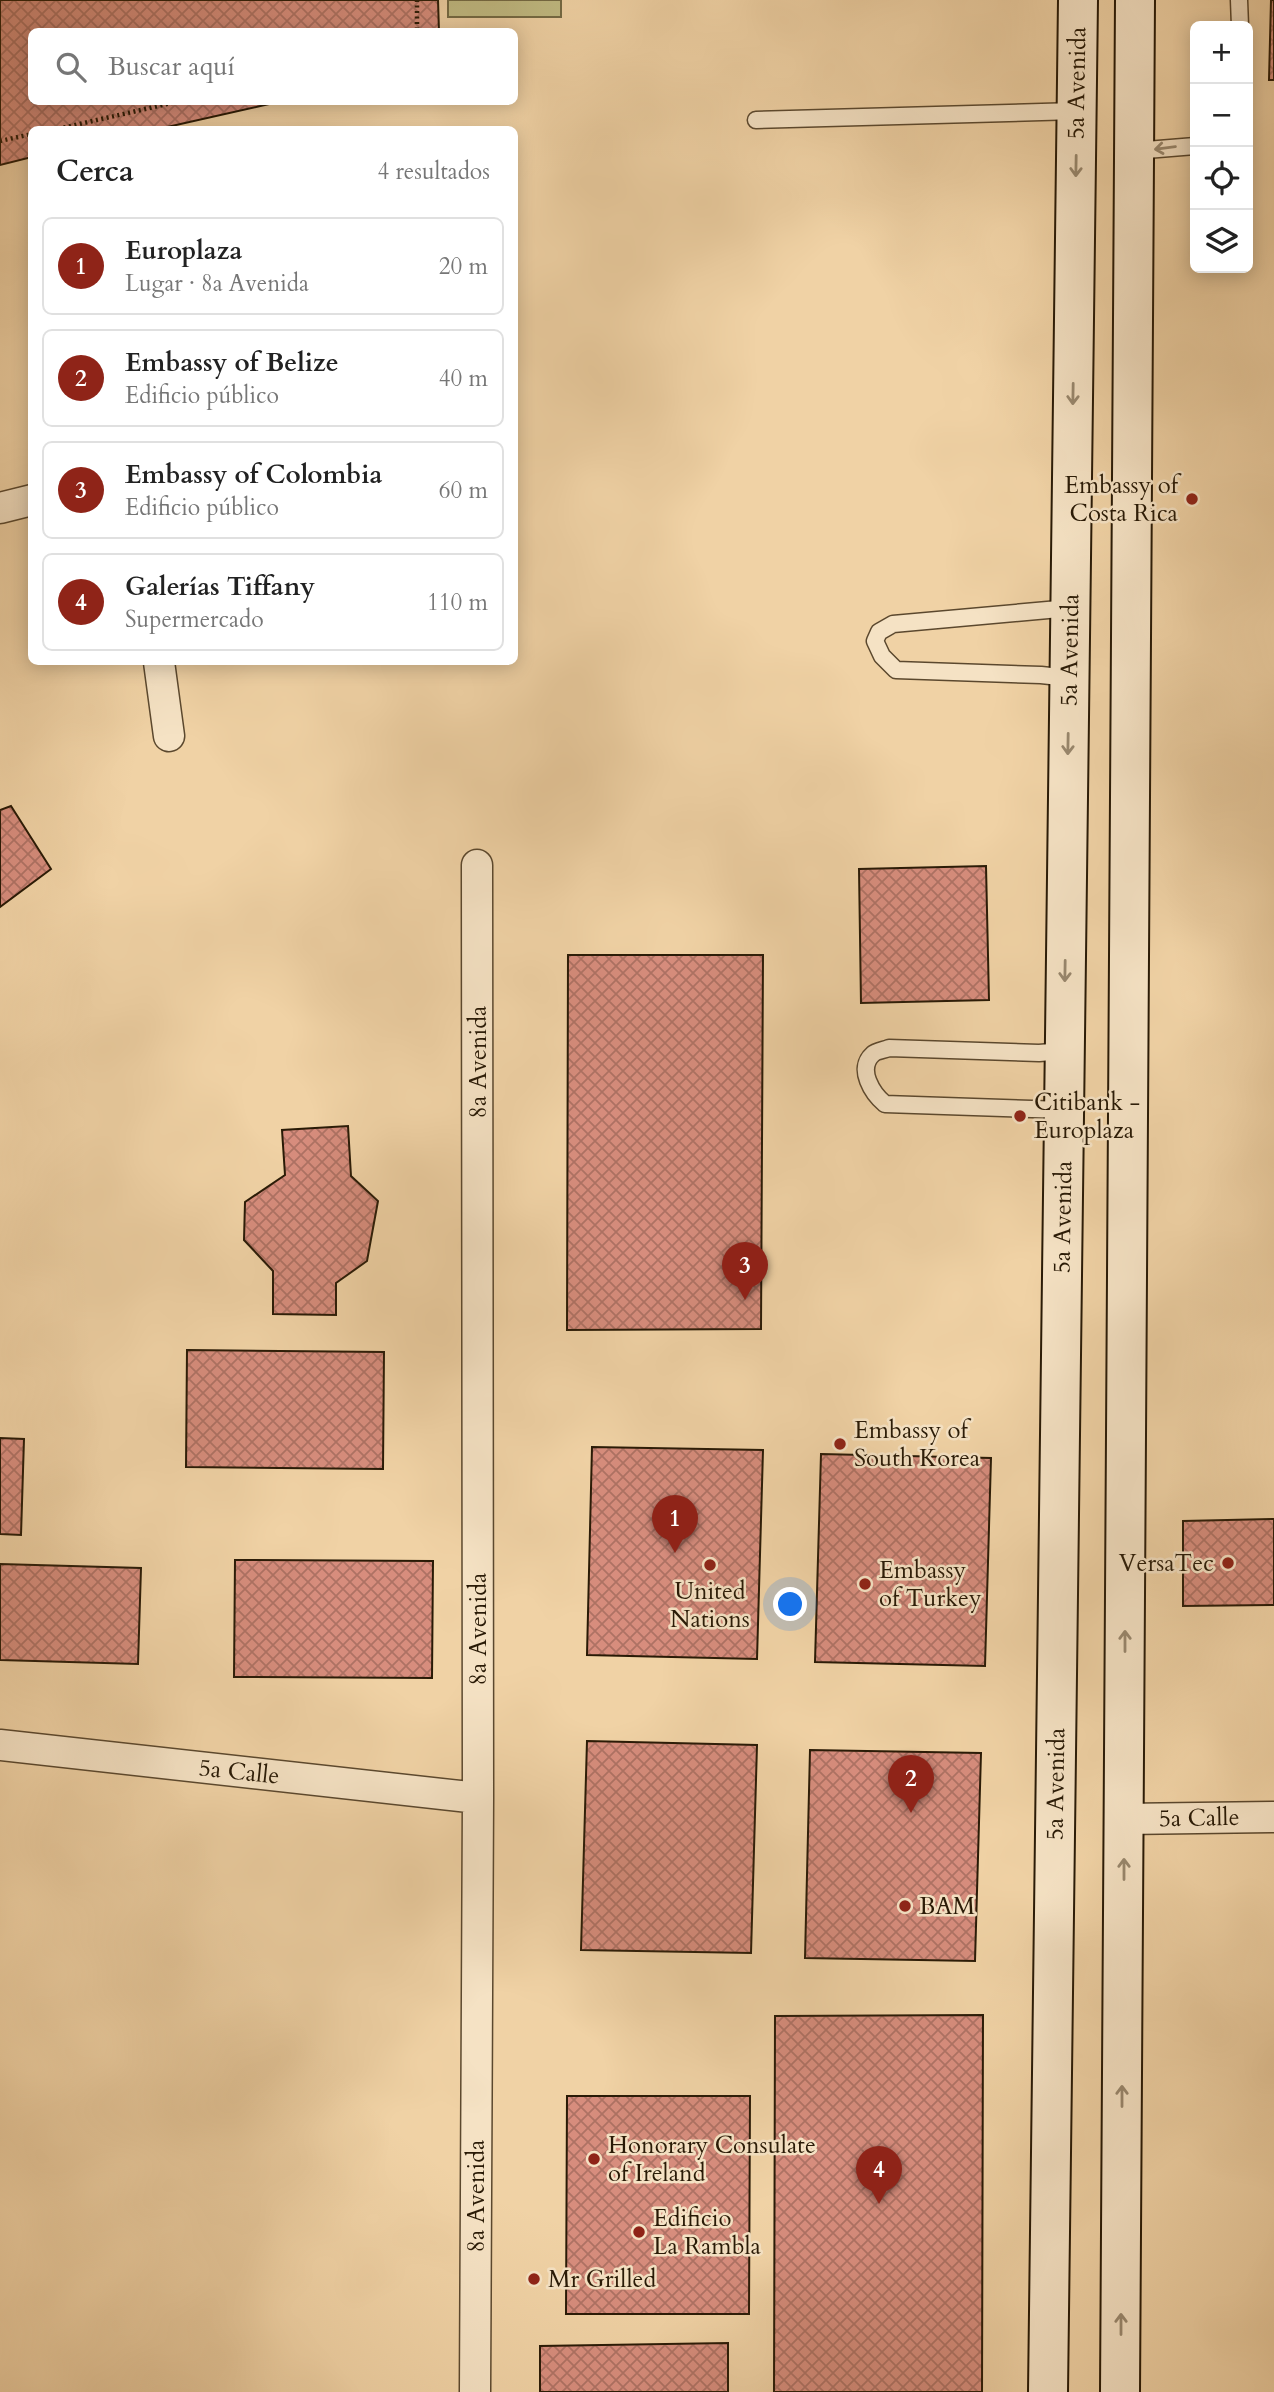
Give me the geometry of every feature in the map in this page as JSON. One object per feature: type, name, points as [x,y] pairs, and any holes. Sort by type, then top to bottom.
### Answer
[{"type":"street","name":"5a Avenida","points":[[1048,2392],[1078,0]]},
{"type":"street","points":[[1120,2392],[1135,0]]},
{"type":"street","points":[[0,508],[28,501]]},
{"type":"street","points":[[159,665],[169,736]]},
{"type":"street","name":"8a Avenida","points":[[475,2392],[478,1798],[477,865]]},
{"type":"street","name":"5a Calle","points":[[0,1745],[478,1798]]},
{"type":"street","name":"5a Calle","points":[[1124,1819],[1274,1817]]},
{"type":"lane","points":[[1240,0],[1240,21]]},
{"type":"lane","points":[[756,120],[1076,111]]},
{"type":"lane","points":[[1134,151],[1190,146]]},
{"type":"lane","points":[[1069,678],[896,670],[882,656],[875,641],[879,632],[893,624],[1070,608]]},
{"type":"lane","points":[[1064,1051],[889,1048],[873,1054],[866,1064],[866,1079],[885,1104],[1064,1110]]},
{"type":"path","points":[[417,0],[417,28]]},
{"type":"path","points":[[71,126],[163,105]]},
{"type":"path","points":[[0,142],[28,135]]},
{"type":"shaded area","points":[[448,0],[561,0],[561,17],[448,17]]},
{"type":"building","points":[[0,0],[438,0],[439,28],[28,28],[28,105],[265,105],[172,126],[28,126],[28,158],[0,165]]},
{"type":"building","points":[[1271,0],[1274,0],[1274,80],[1269,80]]},
{"type":"building","points":[[11,806],[51,869],[0,907],[0,810]]},
{"type":"building","points":[[986,866],[989,1000],[861,1003],[859,869]]},
{"type":"building","points":[[568,955],[763,955],[761,1329],[567,1330]]},
{"type":"building","points":[[348,1126],[351,1176],[378,1201],[367,1261],[336,1283],[336,1315],[273,1314],[273,1271],[244,1240],[245,1202],[285,1175],[282,1130]]},
{"type":"building","points":[[187,1350],[384,1352],[383,1469],[186,1467]]},
{"type":"building","points":[[0,1438],[24,1439],[21,1535],[0,1534]]},
{"type":"building","points":[[592,1447],[763,1450],[757,1659],[587,1655]]},
{"type":"building","points":[[821,1454],[991,1458],[985,1666],[815,1662]]},
{"type":"building","name":"VersaTec","points":[[1274,1519],[1274,1605],[1183,1606],[1183,1521]]},
{"type":"building","points":[[235,1560],[433,1561],[432,1678],[234,1677]]},
{"type":"building","points":[[0,1564],[141,1568],[138,1664],[0,1660]]},
{"type":"building","points":[[587,1741],[757,1745],[751,1953],[581,1950]]},
{"type":"building","points":[[810,1750],[981,1753],[975,1961],[805,1958]]},
{"type":"building","points":[[983,2015],[982,2392],[774,2392],[775,2016]]},
{"type":"building","points":[[567,2096],[750,2096],[749,2314],[566,2314]]},
{"type":"building","points":[[728,2343],[728,2392],[540,2392],[540,2346]]},
{"type":"place","name":"Embassy of Costa Rica","points":[[1192,499]]},
{"type":"place","name":"Citibank - Europlaza","points":[[1020,1116]]},
{"type":"place","name":"Embassy of Colombia","points":[[745,1300]]},
{"type":"place","name":"Embassy of South Korea","points":[[840,1444]]},
{"type":"place","name":"Europlaza","points":[[675,1553]]},
{"type":"place","name":"VersaTec","points":[[1228,1563]]},
{"type":"place","name":"United Nations","points":[[710,1565]]},
{"type":"place","name":"Embassy of Turkey","points":[[865,1584]]},
{"type":"place","name":"Embassy of Belize","points":[[911,1813]]},
{"type":"place","name":"BAM","points":[[905,1906]]},
{"type":"place","name":"Honorary Consulate of Ireland","points":[[594,2159]]},
{"type":"place","name":"Galerías Tiffany","points":[[879,2204]]},
{"type":"place","name":"Edificio La Rambla","points":[[639,2232]]},
{"type":"place","name":"Mr Grilled","points":[[534,2279]]}]
